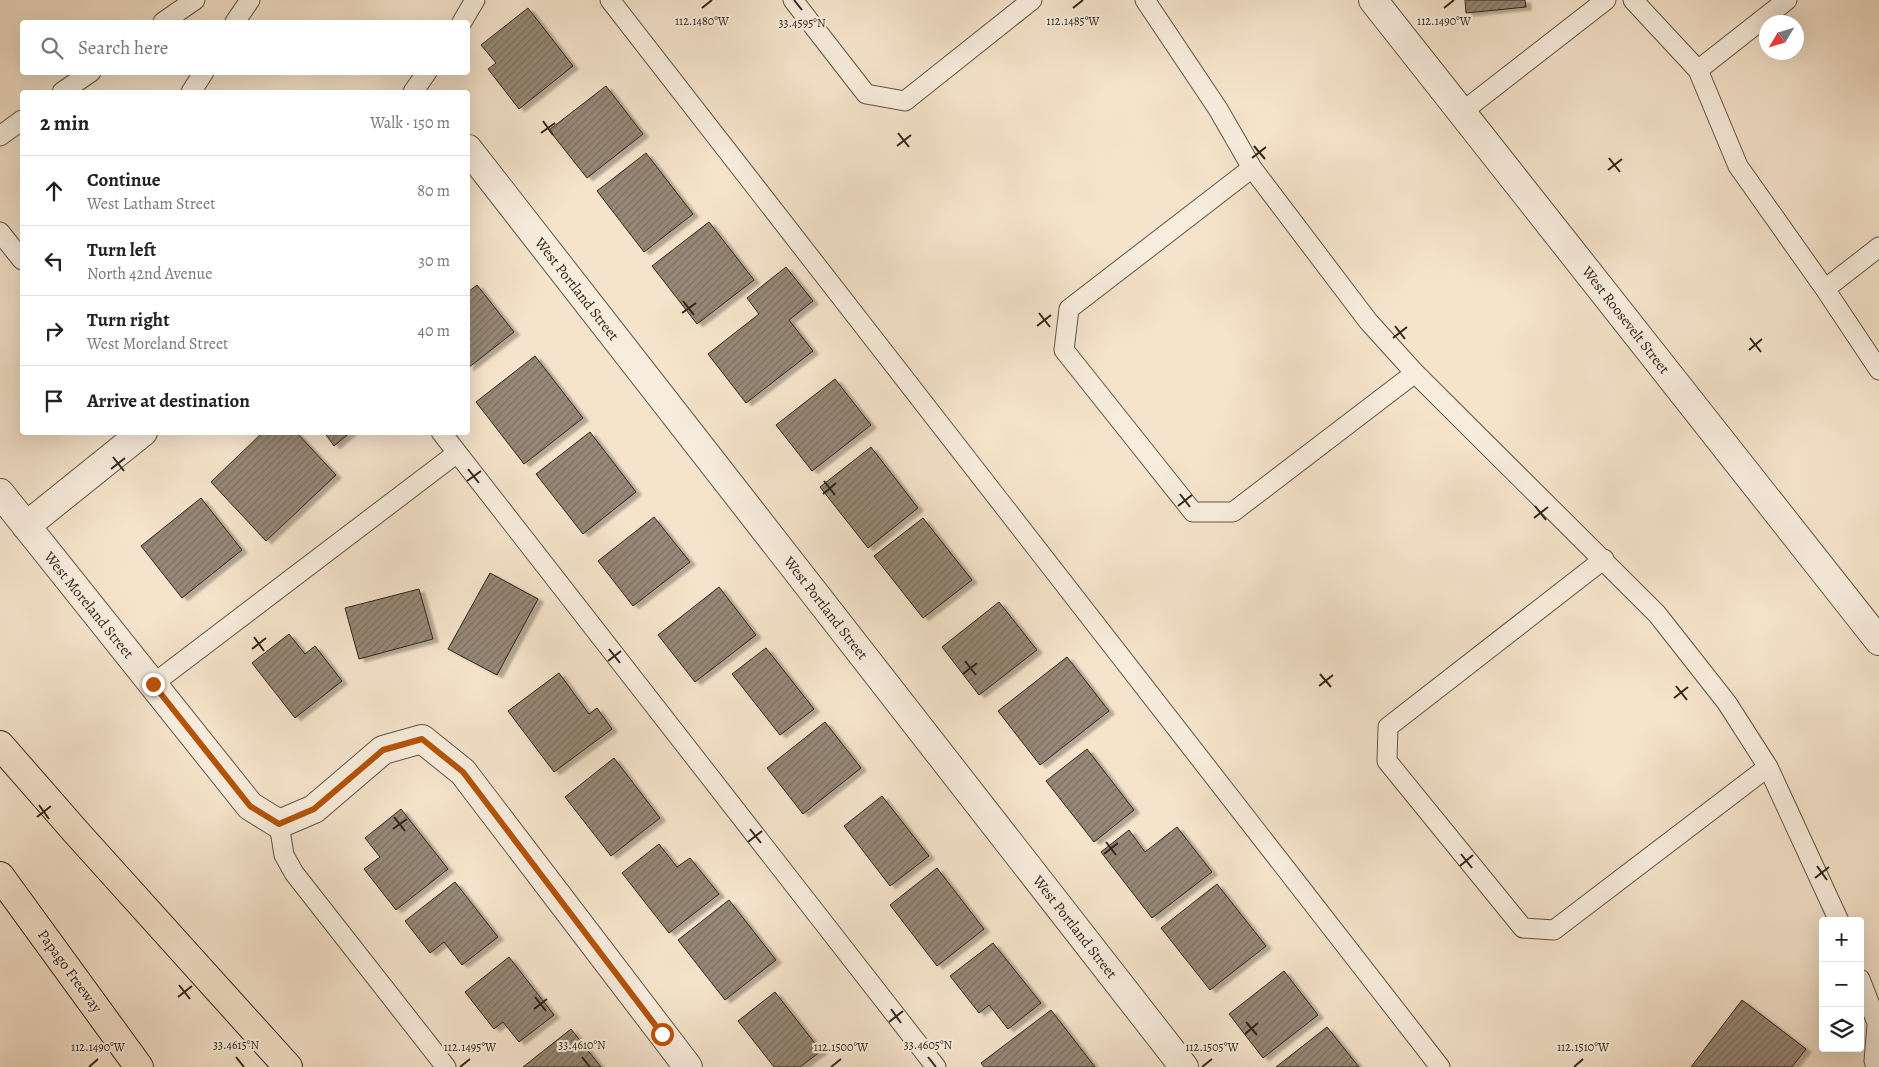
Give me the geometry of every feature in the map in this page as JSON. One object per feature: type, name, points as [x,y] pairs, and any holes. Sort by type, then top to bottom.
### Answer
[{"type":"highway","points":[[0,745],[288,1067]]},
{"type":"highway","name":"Papago Freeway","points":[[0,876],[139,1067]]},
{"type":"street","name":"West Roosevelt Street","points":[[1373,0],[1879,641]]},
{"type":"street","name":"West Portland Street","points":[[470,152],[1184,1067]]},
{"type":"street","points":[[26,526],[140,435]]},
{"type":"street","name":"West Moreland Street","points":[[0,493],[250,806],[279,824]]},
{"type":"street","points":[[279,824],[314,809],[383,750],[422,739],[463,772],[688,1067]]},
{"type":"lane","points":[[166,20],[195,0]]},
{"type":"lane","points":[[236,20],[250,0]]},
{"type":"lane","points":[[463,20],[474,0]]},
{"type":"lane","points":[[610,0],[1440,1067]]},
{"type":"lane","points":[[793,0],[866,94],[905,101],[1032,0]]},
{"type":"lane","points":[[1145,0],[1218,109],[1252,168],[1368,321],[1415,373],[1604,559],[1657,614],[1726,703],[1768,766],[1837,917]]},
{"type":"lane","points":[[1462,112],[1606,0]]},
{"type":"lane","points":[[1633,0],[1698,70],[1738,166],[1825,289],[1879,370]]},
{"type":"lane","points":[[1698,70],[1787,0]]},
{"type":"lane","points":[[65,90],[87,75]]},
{"type":"lane","points":[[192,90],[202,75]]},
{"type":"lane","points":[[414,90],[425,75]]},
{"type":"lane","points":[[0,136],[20,121]]},
{"type":"lane","points":[[1252,168],[1069,308],[1064,350],[1186,504],[1193,512],[1233,512],[1415,373]]},
{"type":"lane","points":[[0,232],[20,257]]},
{"type":"lane","points":[[1825,289],[1879,247]]},
{"type":"lane","points":[[443,435],[936,1067]]},
{"type":"lane","points":[[153,684],[457,453]]},
{"type":"lane","points":[[1604,559],[1388,727],[1387,761],[1523,928],[1554,930],[1768,766]]},
{"type":"lane","points":[[279,824],[284,855],[294,872],[446,1067]]},
{"type":"lane","points":[[1864,990],[1878,1027],[1874,1062],[1877,1067]]},
{"type":"building","points":[[1465,0],[1525,0],[1526,7],[1466,13]]},
{"type":"building","points":[[528,8],[573,66],[519,109],[488,69],[496,63],[481,45]]},
{"type":"building","points":[[606,86],[643,134],[587,178],[549,130]]},
{"type":"building","points":[[646,153],[693,214],[644,252],[597,191]]},
{"type":"building","points":[[709,222],[754,280],[697,324],[652,266]]},
{"type":"building","points":[[786,267],[813,301],[789,320],[813,351],[746,403],[708,354],[759,314],[747,298]]},
{"type":"building","points":[[477,285],[514,332],[470,366],[470,290]]},
{"type":"building","points":[[535,356],[583,418],[524,464],[476,402]]},
{"type":"building","points":[[835,379],[871,425],[812,471],[776,425]]},
{"type":"building","points":[[590,432],[636,492],[583,534],[536,474]]},
{"type":"building","points":[[260,435],[299,435],[336,475],[266,541],[211,482]]},
{"type":"building","points":[[326,435],[347,435],[334,446]]},
{"type":"building","points":[[871,447],[918,508],[868,548],[820,487]]},
{"type":"building","points":[[201,498],[242,550],[182,598],[141,546]]},
{"type":"building","points":[[654,517],[690,562],[633,606],[598,561]]},
{"type":"building","points":[[923,518],[972,580],[923,618],[874,556]]},
{"type":"building","points":[[490,573],[538,599],[497,675],[448,649]]},
{"type":"building","points":[[719,587],[756,635],[695,682],[658,635]]},
{"type":"building","points":[[419,589],[433,639],[359,659],[345,608]]},
{"type":"building","points":[[999,602],[1037,650],[979,695],[942,647]]},
{"type":"building","points":[[289,634],[305,654],[315,646],[342,681],[295,718],[252,663]]},
{"type":"building","points":[[766,648],[814,709],[780,735],[732,674]]},
{"type":"building","points":[[1067,657],[1109,711],[1040,765],[998,711]]},
{"type":"building","points":[[559,673],[589,714],[597,708],[612,729],[554,772],[508,711]]},
{"type":"building","points":[[825,722],[861,768],[803,814],[767,768]]},
{"type":"building","points":[[1087,749],[1134,810],[1094,842],[1046,781]]},
{"type":"building","points":[[614,758],[660,818],[611,856],[565,797]]},
{"type":"building","points":[[882,796],[929,856],[890,886],[844,826]]},
{"type":"building","points":[[401,809],[448,869],[396,910],[364,869],[380,857],[365,838]]},
{"type":"building","points":[[1177,827],[1212,872],[1152,918],[1101,852],[1129,830],[1145,852]]},
{"type":"building","points":[[659,844],[677,867],[690,858],[719,894],[669,933],[622,873]]},
{"type":"building","points":[[937,868],[984,929],[937,966],[890,905]]},
{"type":"building","points":[[455,882],[498,937],[462,965],[444,942],[430,953],[405,921]]},
{"type":"building","points":[[1217,884],[1266,946],[1210,990],[1161,928]]},
{"type":"building","points":[[729,900],[776,960],[725,1000],[678,940]]},
{"type":"building","points":[[993,943],[1041,1003],[1008,1029],[989,1005],[979,1013],[950,976]]},
{"type":"building","points":[[509,957],[554,1015],[519,1042],[503,1022],[494,1029],[465,992]]},
{"type":"building","points":[[1284,971],[1318,1015],[1263,1058],[1229,1014]]},
{"type":"building","points":[[775,992],[821,1051],[800,1067],[774,1067],[738,1021]]},
{"type":"building","points":[[1742,1000],[1806,1049],[1792,1067],[1691,1067]]},
{"type":"building","points":[[1051,1010],[1095,1067],[984,1067],[981,1063]]},
{"type":"building","points":[[1327,1027],[1359,1067],[1276,1067]]},
{"type":"building","points":[[571,1029],[601,1067],[523,1067]]},
{"type":"route","points":[[153,684],[250,806],[279,824],[314,809],[383,750],[422,739],[463,772],[662,1034]]}]
